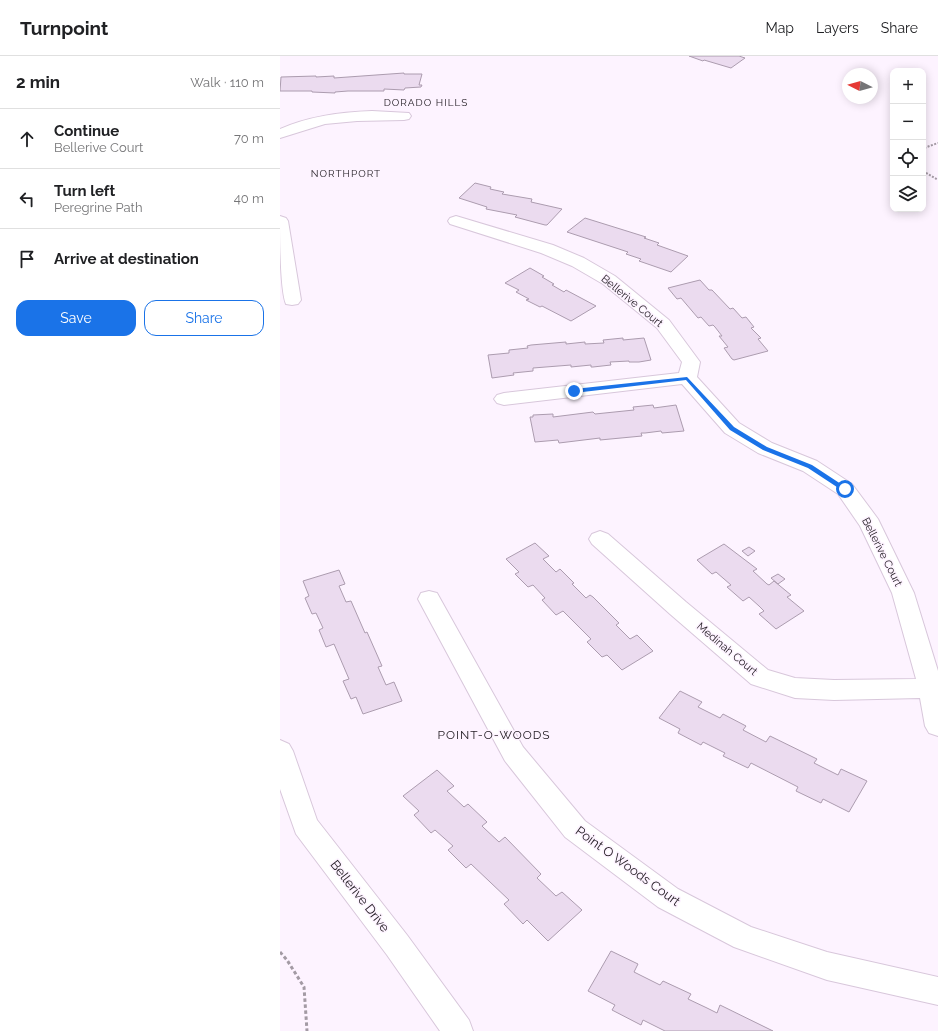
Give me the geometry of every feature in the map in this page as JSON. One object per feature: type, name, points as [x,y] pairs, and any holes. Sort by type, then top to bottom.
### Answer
[{"type":"street","points":[[280,134],[305,124],[334,118],[404,116]]},
{"type":"street","name":"Bellerive Court","points":[[456,221],[547,249],[578,262],[609,280],[662,324],[691,362],[687,378],[732,428],[765,448],[810,466],[845,489],[870,524],[903,593],[931,688],[938,726]]},
{"type":"street","points":[[280,222],[292,300]]},
{"type":"street","points":[[504,399],[687,378]]},
{"type":"street","name":"Medinah Court","points":[[600,539],[678,608],[760,677],[794,688],[834,690],[931,688]]},
{"type":"street","name":"Point O Woods Court","points":[[429,599],[514,754],[575,829],[668,898],[744,938],[827,966],[938,991]]},
{"type":"street","name":"Bellerive Drive","points":[[280,751],[306,826],[397,945],[458,1031]]},
{"type":"path","points":[[926,147],[938,143]]},
{"type":"path","points":[[926,173],[938,180]]},
{"type":"path","points":[[280,952],[287,960],[304,988],[308,1031]]},
{"type":"building","points":[[689,56],[739,56],[745,58],[731,68]]},
{"type":"building","points":[[404,73],[422,74],[419,85],[422,85],[421,87],[405,88],[404,90],[384,89],[384,91],[348,91],[335,93],[280,91],[281,77],[334,76],[334,78]]},
{"type":"building","points":[[475,183],[491,187],[490,189],[504,192],[502,194],[532,199],[531,202],[562,209],[547,225],[545,225],[515,217],[517,215],[486,209],[487,207],[459,198]]},
{"type":"building","points":[[585,218],[646,237],[644,238],[659,243],[657,245],[688,256],[671,272],[639,261],[641,259],[626,254],[628,252],[567,232]]},
{"type":"building","points":[[530,268],[544,276],[542,277],[564,292],[566,290],[596,306],[571,321],[542,306],[540,307],[526,300],[529,299],[516,292],[519,290],[505,283]]},
{"type":"building","points":[[700,280],[730,309],[733,308],[742,318],[746,317],[754,327],[751,328],[761,338],[758,339],[768,351],[734,360],[732,359],[724,348],[728,347],[719,336],[722,336],[715,327],[713,325],[709,326],[701,317],[698,318],[681,298],[677,299],[668,288]]},
{"type":"building","points":[[623,338],[623,340],[644,338],[651,360],[639,362],[610,362],[611,365],[593,367],[591,367],[591,365],[571,367],[571,365],[533,368],[533,371],[513,373],[514,375],[492,378],[488,355],[509,353],[509,350],[528,348],[527,346],[531,345],[566,342],[566,344],[585,342],[585,344],[604,343],[603,340]]},
{"type":"building","points":[[653,405],[654,408],[676,405],[684,431],[641,433],[642,436],[600,440],[600,438],[559,443],[558,440],[535,442],[530,417],[533,417],[533,415],[553,414],[553,417],[593,412],[595,414],[634,410],[633,407]]},
{"type":"building","points":[[535,543],[549,556],[543,559],[556,572],[560,569],[586,598],[590,595],[593,597],[619,623],[616,625],[630,639],[637,635],[653,651],[622,670],[607,655],[602,657],[587,642],[591,639],[563,611],[556,615],[542,600],[545,598],[533,585],[528,587],[515,574],[519,572],[506,559]]},
{"type":"building","points":[[724,544],[757,569],[753,571],[767,584],[769,585],[774,581],[791,595],[787,597],[804,611],[776,629],[759,614],[764,611],[749,597],[743,601],[727,587],[731,585],[716,572],[712,574],[697,560]]},
{"type":"building","points":[[749,547],[755,551],[748,556],[742,551]]},
{"type":"building","points":[[339,570],[345,584],[339,586],[346,602],[351,601],[365,633],[367,632],[382,666],[378,667],[386,685],[394,682],[402,701],[363,714],[356,697],[351,699],[343,681],[349,679],[334,644],[326,647],[319,630],[323,628],[316,613],[312,614],[305,598],[309,596],[303,581]]},
{"type":"building","points":[[778,574],[785,579],[778,584],[771,578]]},
{"type":"building","points":[[680,691],[702,702],[698,707],[720,718],[723,714],[746,726],[743,730],[766,742],[770,736],[817,759],[814,763],[838,775],[841,769],[867,781],[849,812],[823,799],[821,803],[796,791],[798,787],[751,763],[748,768],[723,756],[725,753],[703,742],[701,745],[678,733],[680,729],[659,718]]},
{"type":"building","points":[[437,770],[454,786],[447,791],[464,807],[468,804],[487,822],[482,826],[484,828],[499,842],[505,837],[541,874],[537,878],[556,896],[562,892],[582,910],[548,941],[527,920],[523,924],[504,904],[509,900],[471,864],[466,868],[448,850],[453,846],[435,830],[431,833],[414,815],[419,811],[403,796]]},
{"type":"building","points":[[611,951],[638,964],[634,972],[660,985],[663,981],[691,994],[688,999],[717,1013],[720,1005],[773,1031],[665,1031],[643,1020],[641,1025],[612,1010],[615,1005],[588,991]]},
{"type":"district","name":"DORADO HILLS","points":[[426,102]]},
{"type":"district","name":"NORTHPORT","points":[[346,173]]},
{"type":"district","name":"POINT-O-WOODS","points":[[494,735]]},
{"type":"route","points":[[574,391],[687,378],[732,428],[765,448],[810,466],[845,489]]}]
